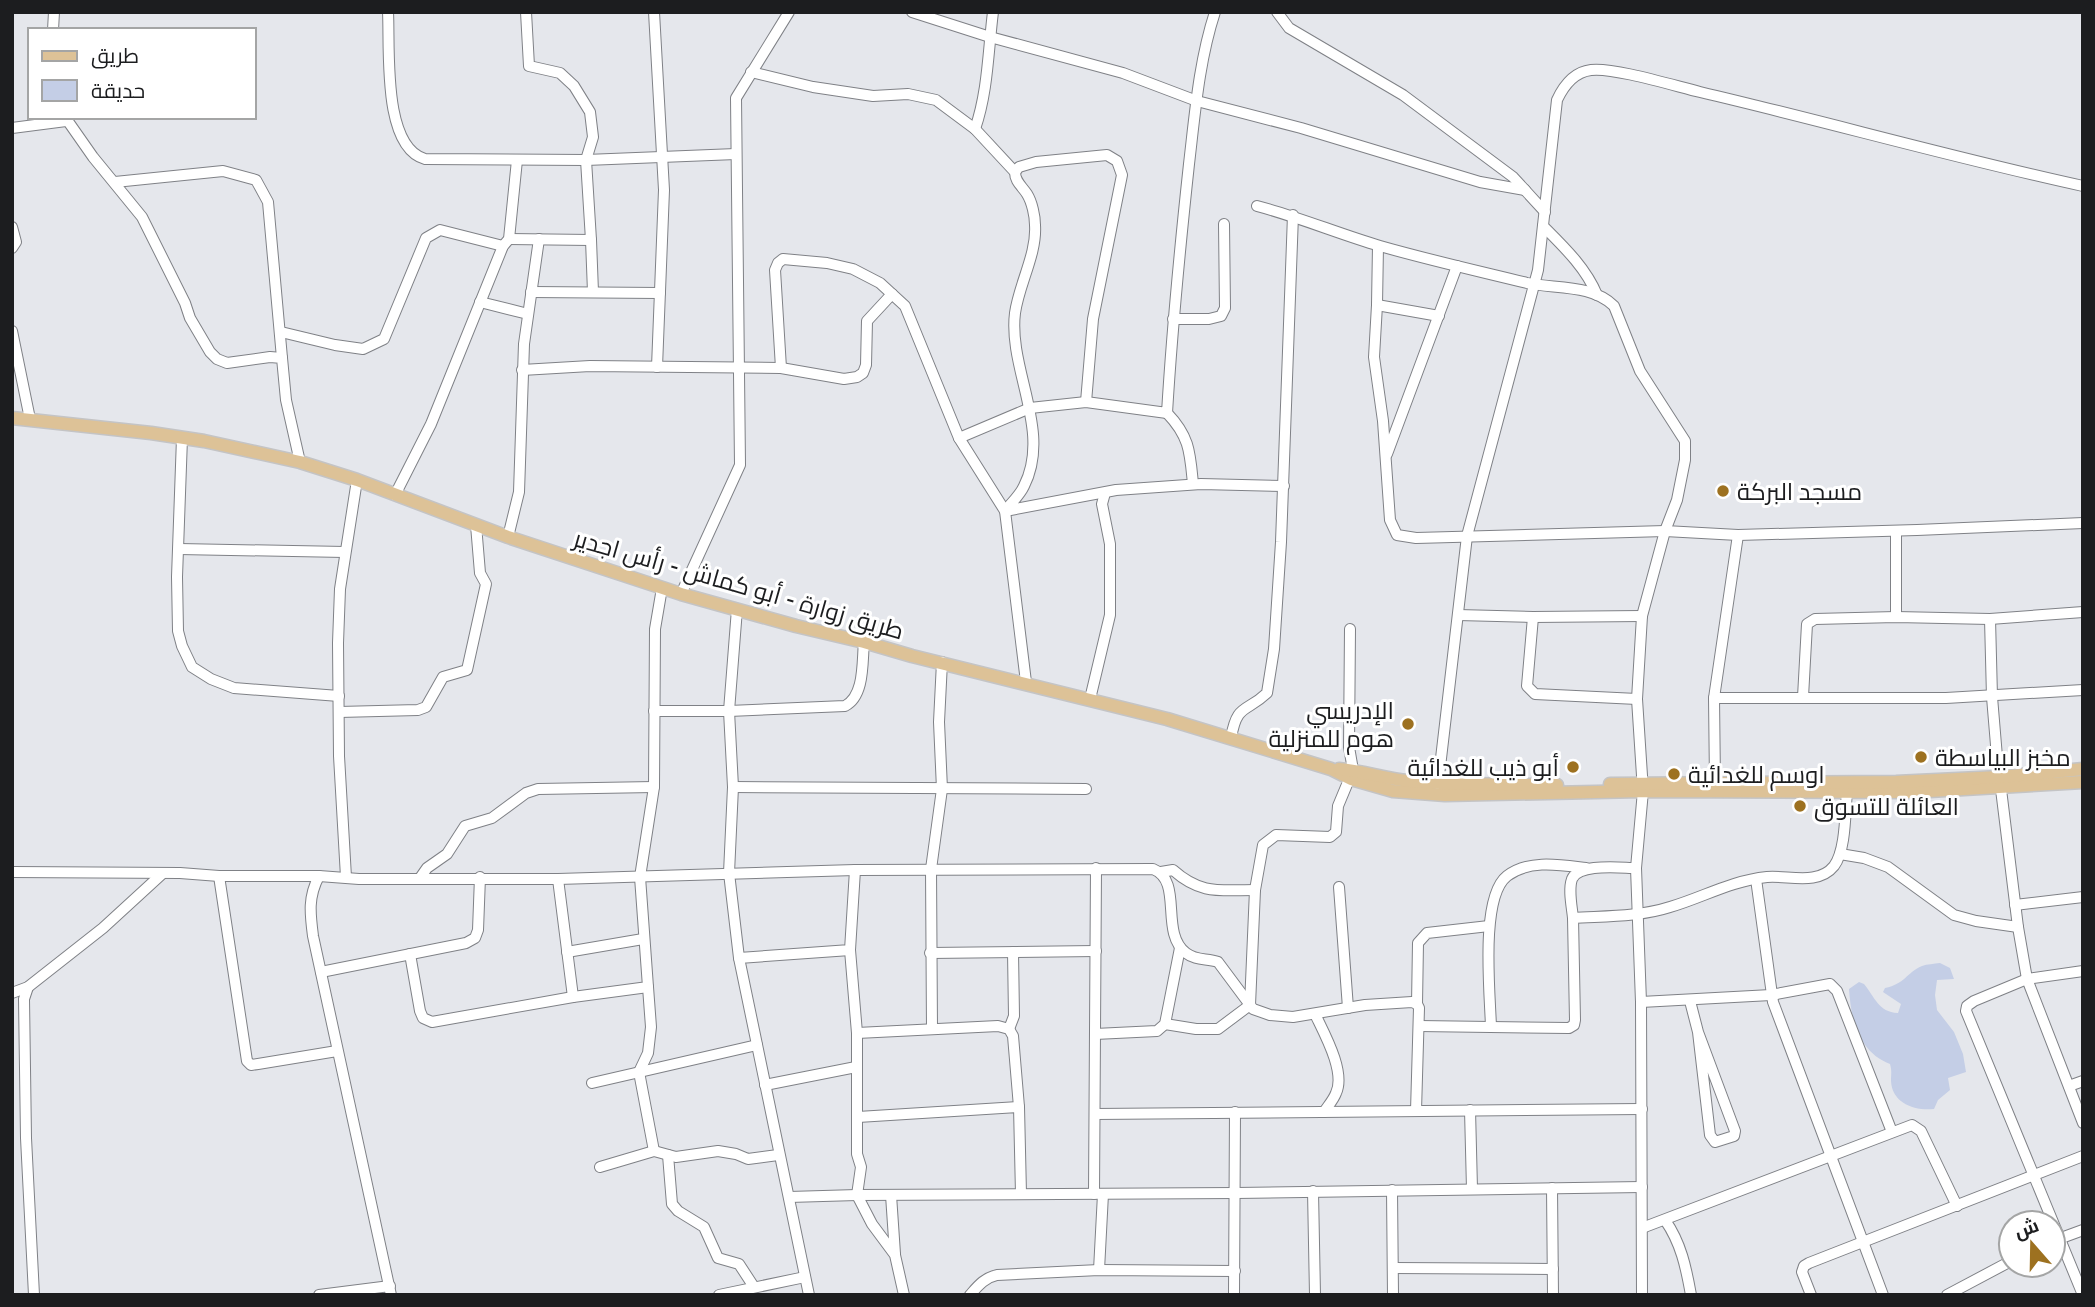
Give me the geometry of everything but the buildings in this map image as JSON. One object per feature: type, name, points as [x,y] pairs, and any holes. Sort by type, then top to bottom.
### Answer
[{"type":"main road","name":"طريق زوارة - أبو كماش - رأس اجدير","points":[[12,418],[182,438],[300,462],[662,589],[796,626],[1090,699],[1394,785]]},
{"type":"main road","points":[[1394,785],[1438,783],[1912,792],[2083,769]]},
{"type":"main road","points":[[1394,785],[1445,795],[1715,782],[2083,782]]},
{"type":"street","points":[[388,12],[393,106],[398,129],[408,150],[425,159],[586,160],[736,154]]},
{"type":"street","points":[[526,12],[529,66],[560,73],[574,86],[590,112],[593,137],[586,160],[593,292]]},
{"type":"street","points":[[654,12],[664,190],[657,367]]},
{"type":"street","points":[[681,594],[740,465],[736,98],[789,12]]},
{"type":"street","points":[[912,12],[990,37],[1123,73],[1197,101],[1301,128],[1480,182],[1525,190]]},
{"type":"street","points":[[975,129],[982,108],[988,71],[993,12]]},
{"type":"street","points":[[1167,414],[1173,319],[1197,101],[1208,34],[1215,12]]},
{"type":"street","points":[[1277,12],[1289,29],[1403,95],[1513,177],[1545,212]]},
{"type":"street","points":[[1438,783],[1466,536],[1538,270],[1557,100],[1572,78],[1593,69],[1605,70],[2083,186]]},
{"type":"street","points":[[751,72],[813,87],[873,96],[908,94],[936,100],[975,129],[1015,172],[1017,181],[1028,195],[1035,226],[1032,249],[1015,314],[1016,358],[1030,408],[1032,458],[1025,485],[1005,511]]},
{"type":"street","points":[[12,128],[65,119],[142,217],[194,325],[217,359],[226,363],[282,358]]},
{"type":"street","points":[[1015,172],[1020,167],[1036,162],[1107,155],[1117,161],[1122,175],[1093,319],[1086,402]]},
{"type":"street","points":[[396,495],[431,424],[506,243],[517,160]]},
{"type":"street","points":[[115,182],[223,171],[256,180],[268,202],[286,400],[300,462]]},
{"type":"street","points":[[1257,206],[1293,215],[1378,246],[1534,284],[1560,286],[1605,298],[1614,306],[1640,371],[1685,441],[1685,460],[1677,500],[1665,531],[1642,615],[1637,699],[1643,787],[1636,868],[1641,1002],[1642,1295]]},
{"type":"street","points":[[1231,738],[1241,709],[1267,694],[1273,649],[1284,486],[1293,215]]},
{"type":"street","points":[[1173,319],[1209,319],[1221,316],[1225,309],[1224,224]]},
{"type":"street","points":[[1543,226],[1572,257],[1592,283],[1597,295]]},
{"type":"street","points":[[12,227],[16,242],[12,248]]},
{"type":"street","points":[[281,332],[363,349],[384,339],[426,238],[433,232],[440,230],[506,243],[539,239],[591,240]]},
{"type":"street","points":[[508,537],[519,492],[522,370],[539,239]]},
{"type":"street","points":[[1378,246],[1374,358],[1384,421],[1390,520],[1397,535],[1405,538],[1665,531],[1738,534],[2083,523]]},
{"type":"street","points":[[781,368],[775,270],[783,259],[827,262],[853,269],[880,283],[905,306],[960,438],[1005,511],[1026,682]]},
{"type":"street","points":[[1385,457],[1457,266]]},
{"type":"street","points":[[531,292],[660,293]]},
{"type":"street","points":[[522,370],[590,366],[781,368],[844,379],[857,377],[863,373],[866,365],[867,321],[892,294]]},
{"type":"street","points":[[480,302],[528,314]]},
{"type":"street","points":[[1377,305],[1439,316]]},
{"type":"street","points":[[12,331],[30,419]]},
{"type":"street","points":[[960,438],[1030,408],[1086,402],[1167,414],[1177,424],[1189,445],[1194,484]]},
{"type":"street","points":[[182,438],[178,631],[192,667],[211,679],[234,688],[339,696]]},
{"type":"street","points":[[346,877],[339,756],[338,629],[345,552],[357,480]]},
{"type":"street","points":[[1005,511],[1116,490],[1194,484],[1284,486]]},
{"type":"street","points":[[1090,699],[1110,615],[1110,544],[1102,504],[1105,494]]},
{"type":"street","points":[[339,712],[418,710],[426,707],[443,677],[467,670],[486,584],[480,573],[476,525]]},
{"type":"street","points":[[1896,531],[1896,617]]},
{"type":"street","points":[[1715,782],[1714,698],[1738,534]]},
{"type":"street","points":[[178,549],[345,552]]},
{"type":"street","points":[[654,1151],[639,1072],[648,1053],[651,1027],[640,877],[654,787],[655,629],[662,589]]},
{"type":"street","points":[[737,609],[729,711],[733,787],[729,873],[739,958],[809,1295]]},
{"type":"street","points":[[1803,697],[1807,624],[1810,620],[1896,617],[1990,619],[2083,612]]},
{"type":"street","points":[[1458,615],[1642,615]]},
{"type":"street","points":[[1533,617],[1527,686],[1530,691],[1535,694],[1637,699]]},
{"type":"street","points":[[1990,619],[1992,697],[2015,905],[2027,979],[2083,1123]]},
{"type":"street","points":[[1250,1005],[1255,890],[1263,845],[1276,835],[1330,836],[1336,832],[1338,806],[1352,775],[1349,747],[1350,629]]},
{"type":"street","points":[[654,711],[845,706],[852,702],[859,684],[864,642]]},
{"type":"street","points":[[932,1029],[931,869],[942,789],[939,722],[942,662]]},
{"type":"street","points":[[1714,698],[1992,697],[2083,690]]},
{"type":"street","points":[[420,878],[427,867],[447,854],[465,826],[492,818],[526,793],[538,789],[654,787]]},
{"type":"street","points":[[733,787],[1086,789]]},
{"type":"street","points":[[1573,918],[1637,915],[1670,907],[1731,883],[1769,877],[1816,877],[1833,868],[1840,853],[1847,792]]},
{"type":"street","points":[[1840,853],[1888,867],[1954,915],[2018,927]]},
{"type":"street","points":[[1491,1027],[1489,926],[1496,887],[1508,875],[1522,868],[1547,863],[1586,868],[1636,868]]},
{"type":"street","points":[[12,872],[558,878],[855,870],[1096,868],[1153,869],[1161,872],[1173,870],[1185,881],[1209,891],[1255,890]]},
{"type":"street","points":[[1096,868],[1095,1114],[1100,1270]]},
{"type":"street","points":[[1419,1027],[1565,1029],[1574,1025],[1571,886],[1572,878],[1586,868]]},
{"type":"street","points":[[855,870],[850,950],[857,1033],[858,1154],[861,1167],[857,1195],[895,1255]]},
{"type":"street","points":[[1161,872],[1167,880],[1172,930],[1180,948],[1189,956],[1218,962],[1253,1009],[1270,1015],[1293,1017],[1348,1008],[1412,1002],[1417,1004]]},
{"type":"street","points":[[12,993],[28,986],[103,928],[163,873]]},
{"type":"street","points":[[219,876],[247,1061],[251,1065],[337,1051]]},
{"type":"street","points":[[319,876],[309,908],[337,1051],[390,1290],[319,1295]]},
{"type":"street","points":[[321,972],[466,943],[475,938],[478,930],[480,877]]},
{"type":"street","points":[[558,878],[573,997]]},
{"type":"street","points":[[1756,879],[1771,995],[1883,1295]]},
{"type":"street","points":[[1339,887],[1348,1008]]},
{"type":"street","points":[[2015,905],[2083,897]]},
{"type":"street","points":[[1416,1111],[1418,943],[1427,933],[1489,926]]},
{"type":"street","points":[[567,952],[643,939]]},
{"type":"street","points":[[1095,1034],[1157,1031],[1165,1024],[1180,948]]},
{"type":"street","points":[[739,958],[850,950]]},
{"type":"street","points":[[930,953],[1096,951]]},
{"type":"street","points":[[1009,1029],[1014,1016],[1013,952]]},
{"type":"street","points":[[410,954],[420,1011],[423,1018],[432,1022],[573,997],[648,987]]},
{"type":"street","points":[[2045,1209],[1966,1011],[1974,1000],[2027,979],[2083,971]]},
{"type":"street","points":[[1641,1002],[1771,995],[1830,984],[1892,1132]]},
{"type":"street","points":[[28,986],[24,999],[26,1138],[34,1295]]},
{"type":"street","points":[[1690,1001],[1698,1032],[1735,1131],[1734,1136],[1715,1142],[1710,1135],[1698,1032]]},
{"type":"street","points":[[1165,1024],[1218,1029],[1250,1005]]},
{"type":"street","points":[[1315,1014],[1338,1073],[1338,1091],[1324,1112]]},
{"type":"street","points":[[857,1033],[998,1026],[1009,1029],[1013,1036],[1019,1107],[1021,1194]]},
{"type":"street","points":[[592,1083],[757,1045]]},
{"type":"street","points":[[765,1085],[856,1067]]},
{"type":"street","points":[[2068,1086],[2083,1081]]},
{"type":"street","points":[[858,1117],[1019,1107]]},
{"type":"street","points":[[1095,1114],[1642,1108]]},
{"type":"street","points":[[1470,1110],[1472,1189]]},
{"type":"street","points":[[1234,1295],[1235,1112]]},
{"type":"street","points":[[1642,1228],[1912,1125],[1918,1127],[1957,1206]]},
{"type":"street","points":[[600,1167],[654,1151],[683,1157],[726,1151],[748,1159],[778,1155]]},
{"type":"street","points":[[668,1155],[672,1204],[678,1211],[704,1227],[718,1258],[739,1264],[754,1287]]},
{"type":"street","points":[[1811,1295],[1802,1272],[1804,1266],[2083,1156]]},
{"type":"street","points":[[789,1198],[1642,1186]]},
{"type":"street","points":[[1552,1188],[1553,1295]]},
{"type":"street","points":[[1392,1190],[1393,1295]]},
{"type":"street","points":[[1313,1191],[1315,1295]]},
{"type":"street","points":[[891,1195],[895,1255],[904,1295]]},
{"type":"street","points":[[1665,1220],[1674,1233],[1684,1259],[1691,1295]]},
{"type":"street","points":[[2067,1262],[2083,1295]]},
{"type":"street","points":[[1392,1268],[1553,1269]]},
{"type":"street","points":[[1947,1295],[1997,1268]]},
{"type":"street","points":[[970,1295],[989,1277],[1100,1270],[1235,1271]]},
{"type":"street","points":[[719,1295],[806,1277]]},
{"type":"green space","points":[[1940,963],[1950,968],[1954,979],[1937,980],[1937,1010],[1954,1032],[1963,1054],[1966,1072],[1948,1078],[1950,1090],[1938,1100],[1934,1109],[1919,1109],[1905,1104],[1895,1095],[1890,1064],[1879,1059],[1864,1043],[1855,1023],[1849,989],[1859,982],[1864,984],[1881,1007],[1898,1013],[1901,1004],[1883,992],[1885,988],[1897,984],[1922,966]]},
{"type":"place","name":"مسجد البركة","points":[[1723,491]]},
{"type":"place","name":"الإدريسي هوم للمنزلية","points":[[1408,724]]},
{"type":"place","name":"مخبز البياسطة","points":[[1921,757]]},
{"type":"place","name":"أبو ذيب للغدائية","points":[[1573,767]]},
{"type":"place","name":"اوسم للغدائية","points":[[1674,774]]},
{"type":"place","name":"العائلة للتسوق","points":[[1800,806]]}]
